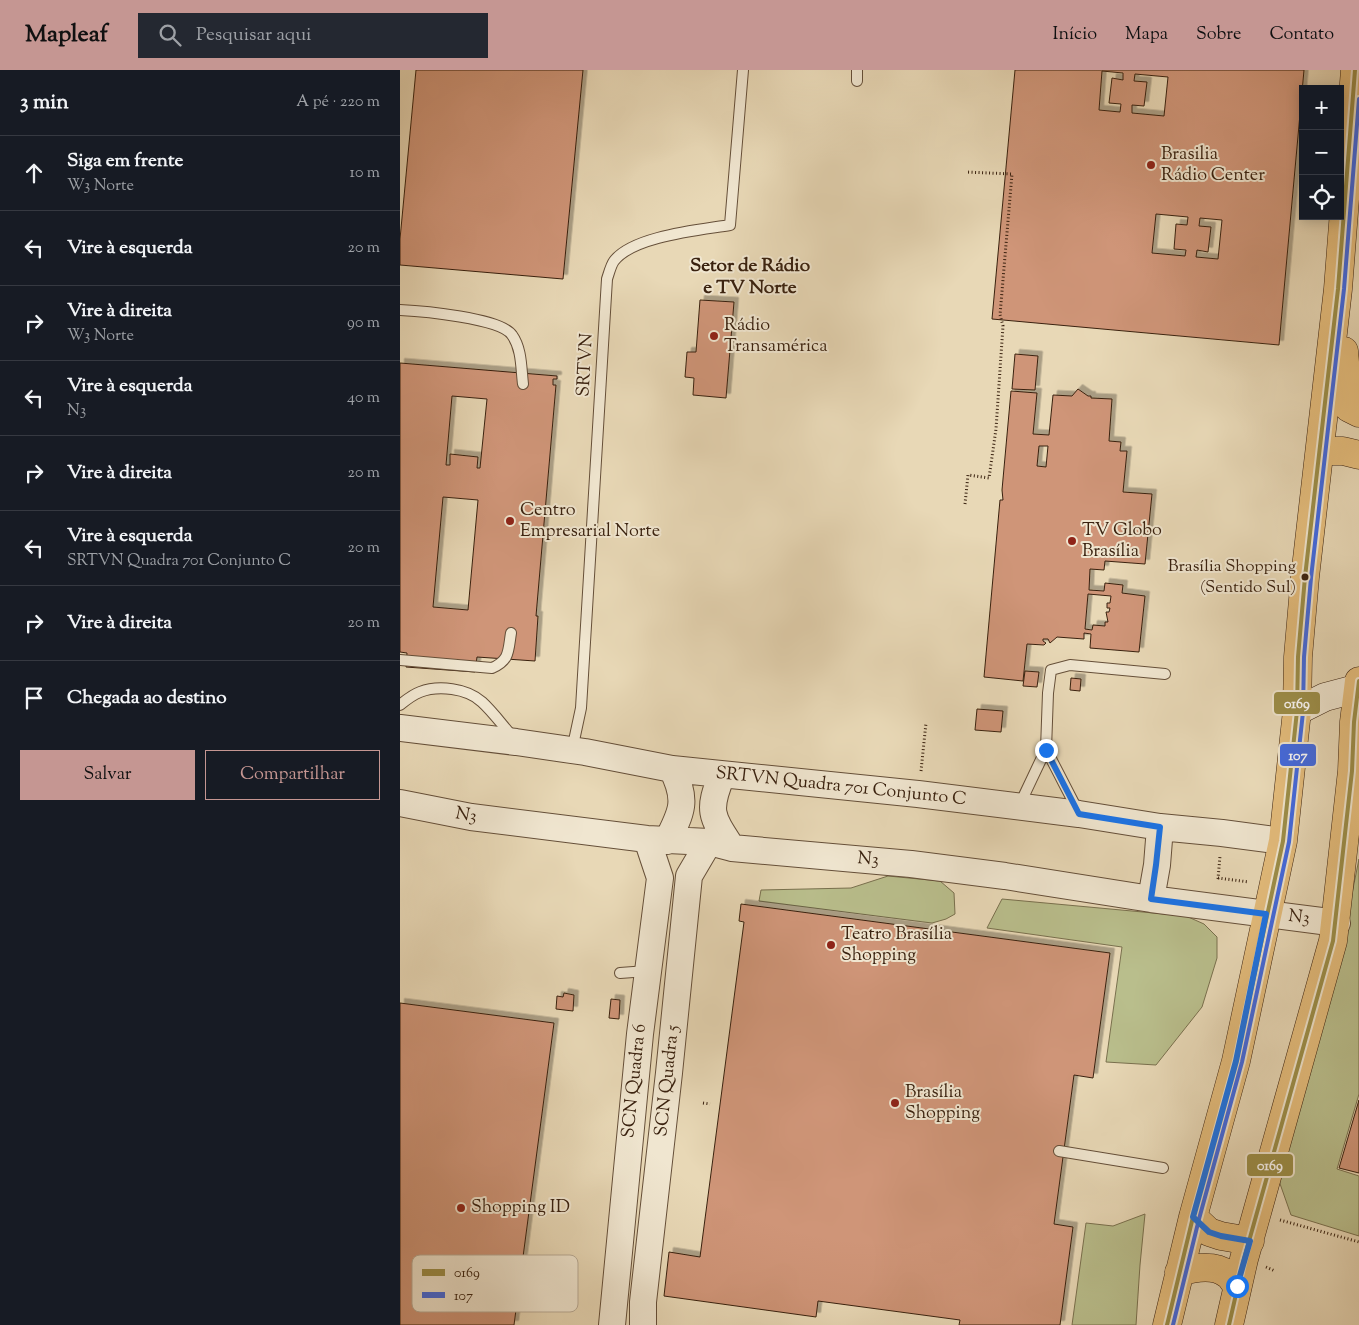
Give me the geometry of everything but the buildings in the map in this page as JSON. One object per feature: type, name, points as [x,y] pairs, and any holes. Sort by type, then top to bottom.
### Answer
[{"type":"main road","points":[[1167,1325],[1193,1217],[1236,1061],[1283,841],[1297,711],[1298,657],[1305,577],[1338,289],[1355,70]]},
{"type":"main road","points":[[1338,289],[1349,408],[1359,414]]},
{"type":"main road","points":[[1320,452],[1343,451],[1359,456]]},
{"type":"main road","points":[[1229,1325],[1237,1286],[1337,922],[1355,771],[1354,722],[1359,686],[1325,696],[1297,711]]},
{"type":"main road","points":[[1193,1217],[1209,1232],[1250,1241]]},
{"type":"main road","points":[[1179,1272],[1210,1268],[1226,1273],[1237,1286]]},
{"type":"street","name":"SRTVN Quadra 701 Conjunto C","points":[[400,728],[516,742],[672,769],[918,794],[1079,814],[1160,827],[1222,832],[1283,841]]},
{"type":"street","points":[[657,840],[679,818],[683,803],[679,783],[672,769]]},
{"type":"street","points":[[721,845],[712,804],[722,775]]},
{"type":"street","name":"N3","points":[[400,803],[470,818],[657,840],[911,864],[1005,876],[1151,899],[1337,922]]},
{"type":"street","points":[[1151,899],[1160,827]]},
{"type":"street","name":"SCN Quadra 6","points":[[612,1325],[640,1034],[660,878],[657,840]]},
{"type":"street","name":"SCN Quadra 5","points":[[643,1325],[643,1302],[689,876],[721,845]]},
{"type":"lane","name":"SRTVN","points":[[572,751],[581,708],[607,279],[614,261],[627,249],[649,240],[730,225],[743,70]]},
{"type":"lane","points":[[857,70],[857,81]]},
{"type":"lane","points":[[400,310],[422,311],[466,318],[504,328],[512,334],[519,349],[523,384]]},
{"type":"lane","points":[[400,660],[492,668],[502,664],[507,657],[511,633]]},
{"type":"lane","points":[[1019,806],[1046,750],[1048,692],[1051,670],[1070,665],[1165,674]]},
{"type":"lane","points":[[400,705],[419,692],[430,689],[446,688],[463,691],[481,700],[516,742]]},
{"type":"lane","points":[[1046,750],[1079,814]]},
{"type":"lane","points":[[620,972],[647,971]]},
{"type":"lane","points":[[1059,1151],[1163,1168]]},
{"type":"path","points":[[965,504],[968,475],[989,478],[996,429],[1003,326],[1000,315],[1012,174],[966,172]]},
{"type":"path","points":[[918,794],[926,723]]},
{"type":"path","points":[[1213,907],[1218,878],[1222,832]]},
{"type":"path","points":[[702,1103],[710,1104]]},
{"type":"path","points":[[1258,1213],[1359,1242]]},
{"type":"green space","points":[[1359,859],[1359,1094],[1337,1169],[1359,1176],[1359,1236],[1291,1215],[1278,1178],[1341,948]]},
{"type":"green space","points":[[888,876],[940,881],[954,893],[955,914],[932,923],[759,901],[761,890],[851,888]]},
{"type":"green space","points":[[1002,899],[1186,916],[1204,924],[1217,937],[1217,958],[1202,1007],[1156,1065],[1106,1062],[1122,947],[987,928]]},
{"type":"green space","points":[[1145,1214],[1136,1325],[1072,1325],[1086,1223],[1113,1226]]},
{"type":"transit line","name":"0169","points":[[1167,1325],[1193,1217],[1236,1061],[1283,841],[1297,711],[1298,657],[1305,577],[1338,289],[1355,70]]},
{"type":"transit line","name":"107","points":[[1173,1325],[1199,1219],[1242,1062],[1289,842],[1303,712],[1304,657],[1311,578],[1344,289],[1359,99]]},
{"type":"transit line","name":"0169","points":[[1229,1325],[1244,1259],[1333,941],[1352,771],[1354,722],[1359,681]]},
{"type":"place","name":"Brasilia Rádio Center","points":[[1151,165]]},
{"type":"place","name":"Rádio Transamérica","points":[[714,336]]},
{"type":"place","name":"Centro Empresarial Norte","points":[[510,521]]},
{"type":"place","name":"TV Globo Brasília","points":[[1072,541]]},
{"type":"place","name":"Brasília Shopping (Sentido Sul)","points":[[1305,577]]},
{"type":"place","name":"Teatro Brasília Shopping","points":[[831,945]]},
{"type":"place","name":"Brasília Shopping","points":[[895,1103]]},
{"type":"place","name":"Shopping ID","points":[[461,1208]]},
{"type":"district","name":"Setor de Rádio e TV Norte","points":[[750,277]]},
{"type":"route","points":[[1046,750],[1079,814],[1160,827],[1151,899],[1266,914],[1236,1061],[1193,1217],[1209,1232],[1250,1241],[1237,1286]]}]
